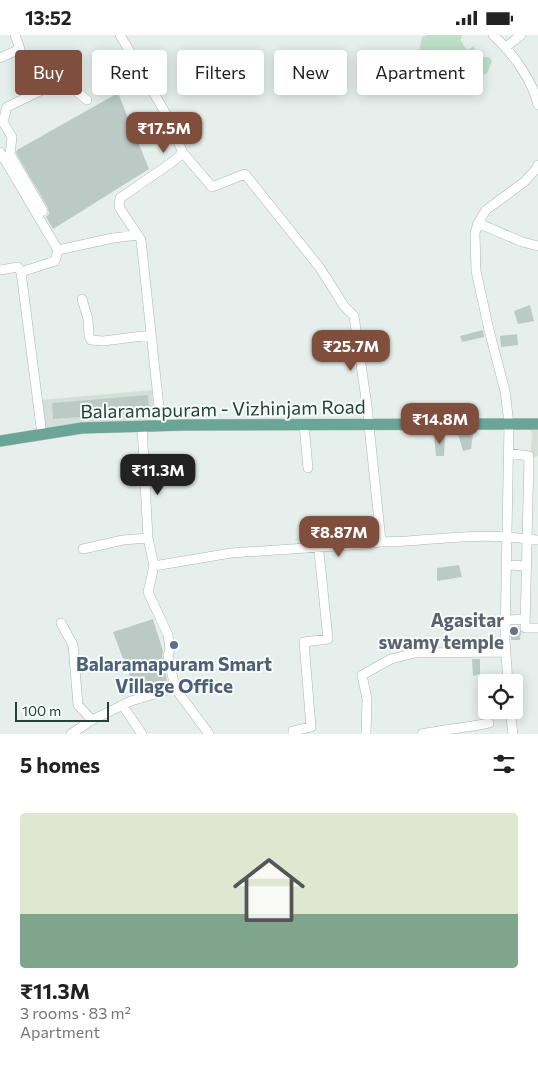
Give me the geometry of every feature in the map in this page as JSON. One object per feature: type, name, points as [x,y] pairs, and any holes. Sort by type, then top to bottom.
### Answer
[{"type":"main road","name":"Balaramapuram - Vizhinjam Road","points":[[0,441],[82,428],[538,424]]},
{"type":"street","points":[[0,59],[20,49],[15,35]]},
{"type":"street","points":[[120,35],[166,114],[183,153],[212,187],[245,174],[320,268],[344,306],[354,316],[370,425],[381,541]]},
{"type":"street","points":[[494,35],[506,47],[520,67],[536,97],[538,105]]},
{"type":"street","points":[[506,47],[521,35]]},
{"type":"street","points":[[61,249],[10,154],[12,137],[3,122],[4,116],[7,107],[63,80],[88,99]]},
{"type":"street","points":[[0,152],[61,249]]},
{"type":"street","points":[[161,426],[141,240],[119,207],[120,198],[183,153]]},
{"type":"street","points":[[507,674],[506,620],[508,424],[506,391],[489,330],[476,271],[475,233],[478,223],[486,210],[524,182],[538,165]]},
{"type":"street","points":[[478,223],[522,242],[538,245]]},
{"type":"street","points":[[61,249],[113,238],[138,235]]},
{"type":"street","points":[[21,273],[55,261],[61,249]]},
{"type":"street","points":[[0,270],[18,267],[21,273],[42,435]]},
{"type":"street","points":[[82,299],[88,319],[91,340],[103,341],[151,335]]},
{"type":"street","points":[[304,425],[308,468]]},
{"type":"street","points":[[142,427],[148,538],[154,566],[148,591],[168,635],[170,649],[168,655],[175,688],[209,734]]},
{"type":"street","points":[[508,453],[528,455],[525,628],[538,628]]},
{"type":"street","points":[[293,734],[293,731],[311,727],[304,642],[328,639],[317,532]]},
{"type":"street","points":[[154,566],[231,553],[368,544],[381,541],[508,537],[538,540]]},
{"type":"street","points":[[83,549],[123,540],[148,538]]},
{"type":"street","points":[[507,565],[526,566]]},
{"type":"street","points":[[506,620],[526,619]]},
{"type":"street","points":[[61,623],[73,645],[78,705],[92,720]]},
{"type":"street","points":[[366,734],[367,699],[362,675],[391,659],[415,653],[506,652]]},
{"type":"street","points":[[71,734],[92,720],[130,701],[175,688]]},
{"type":"street","points":[[122,705],[142,734]]},
{"type":"street","points":[[511,719],[513,734]]},
{"type":"street","points":[[422,734],[438,730],[463,729],[489,723]]},
{"type":"shaded area","points":[[152,390],[154,419],[44,428],[41,400]]},
{"type":"shaded area","points":[[530,427],[538,427],[538,456],[532,458],[532,434]]},
{"type":"green space","points":[[428,35],[462,35],[461,41],[467,50],[419,50],[422,37]]},
{"type":"green space","points":[[483,57],[489,57],[492,61],[487,73],[483,75]]},
{"type":"building","points":[[114,95],[119,95],[149,169],[53,229],[46,217],[49,214],[48,208],[16,153],[17,150]]},
{"type":"building","points":[[530,305],[534,321],[518,324],[514,311]]},
{"type":"building","points":[[483,330],[484,337],[462,342],[460,336]]},
{"type":"building","points":[[517,334],[518,345],[501,347],[500,336]]},
{"type":"building","points":[[148,395],[149,412],[53,419],[52,403]]},
{"type":"building","points":[[434,434],[445,435],[444,456],[436,456]]},
{"type":"building","points":[[458,434],[473,434],[471,449],[463,451]]},
{"type":"building","points":[[459,565],[462,577],[437,581],[437,568]]},
{"type":"building","points":[[153,619],[163,651],[162,656],[167,681],[136,693],[113,632]]},
{"type":"building","points":[[511,626],[519,626],[521,632],[520,640],[511,640]]},
{"type":"building","points":[[472,659],[480,659],[480,674],[473,676]]},
{"type":"place","name":"Agasitar swamy temple","points":[[514,631]]},
{"type":"place","name":"Balaramapuram Smart Village Office","points":[[174,645]]}]
